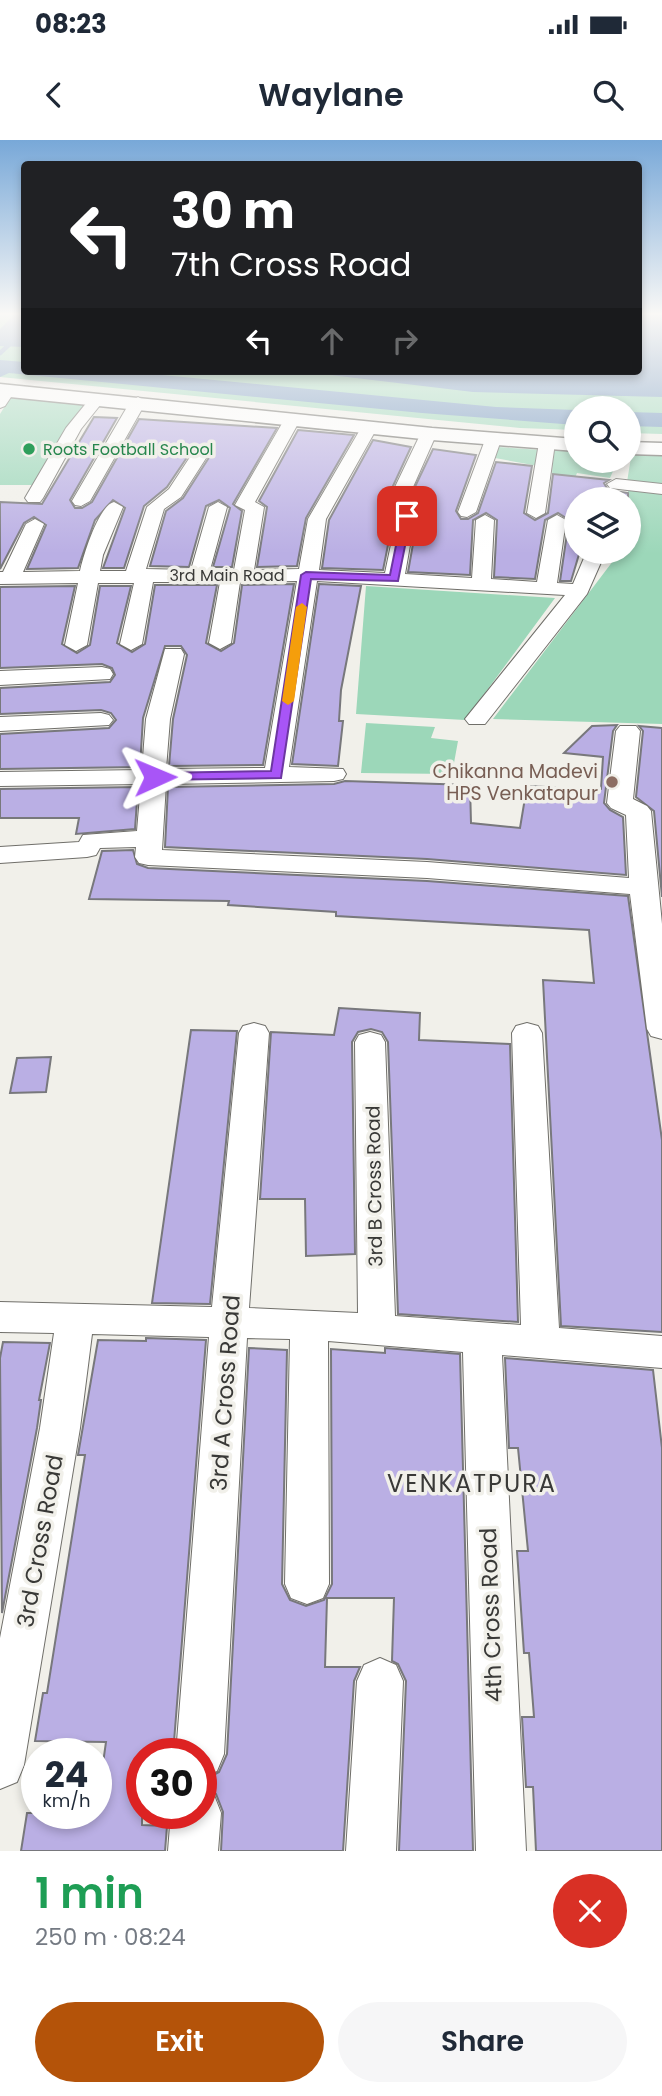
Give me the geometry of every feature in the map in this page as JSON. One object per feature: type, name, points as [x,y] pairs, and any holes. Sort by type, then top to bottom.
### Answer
[{"type":"main road","points":[[52,395],[428,435],[564,444]]},
{"type":"main road","points":[[103,395],[458,432],[564,437]]},
{"type":"main road","points":[[641,441],[662,442]]},
{"type":"main road","points":[[641,448],[662,449]]},
{"type":"street","points":[[34,498],[74,428],[97,399]]},
{"type":"street","points":[[81,501],[138,402]]},
{"type":"street","points":[[220,643],[250,506],[292,420]]},
{"type":"street","points":[[276,775],[317,519],[369,428]]},
{"type":"street","points":[[404,487],[428,435]]},
{"type":"street","points":[[467,512],[493,440]]},
{"type":"street","points":[[536,513],[547,443]]},
{"type":"street","points":[[131,644],[139,575],[156,507],[175,494],[200,455]]},
{"type":"street","points":[[616,485],[662,489]]},
{"type":"street","points":[[76,645],[93,555],[114,507]]},
{"type":"street","points":[[199,576],[218,507]]},
{"type":"street","points":[[394,579],[407,516]]},
{"type":"street","points":[[481,583],[485,520]]},
{"type":"street","points":[[546,587],[556,520]]},
{"type":"street","points":[[5,578],[35,524]]},
{"type":"street","points":[[477,719],[580,590],[591,564]]},
{"type":"street","name":"3rd Main Road","points":[[5,578],[306,575],[580,590]]},
{"type":"street","points":[[173,654],[158,719],[148,857],[427,870],[643,887]]},
{"type":"street","points":[[0,678],[102,674]]},
{"type":"street","points":[[0,724],[101,720]]},
{"type":"street","points":[[628,731],[620,803],[650,812],[643,887],[662,1029]]},
{"type":"street","points":[[0,779],[334,774]]},
{"type":"street","points":[[0,855],[87,849],[92,841],[151,838]]},
{"type":"street","points":[[527,1032],[541,1342]]},
{"type":"street","name":"3rd A Cross Road","points":[[201,1738],[229,1321],[254,1033]]},
{"type":"street","name":"3rd B Cross Road","points":[[370,1042],[377,1329]]},
{"type":"street","points":[[0,1317],[309,1324],[662,1352]]},
{"type":"street","name":"3rd Cross Road","points":[[0,1765],[60,1428],[75,1317]]},
{"type":"street","points":[[307,1584],[309,1324]]},
{"type":"street","name":"4th Cross Road","points":[[482,1338],[501,1851]]},
{"type":"street","points":[[371,1851],[380,1681]]},
{"type":"street","points":[[193,1851],[195,1829]]},
{"type":"green space","points":[[182,395],[662,395],[662,434],[641,433],[641,396],[564,396],[564,430],[520,428]]},
{"type":"green space","name":"Roots Football School","points":[[10,398],[85,403],[36,485],[0,485],[0,414]]},
{"type":"green space","points":[[498,447],[542,450],[538,466],[495,458]]},
{"type":"green space","points":[[553,449],[564,449],[564,473],[577,473],[574,480],[552,478]]},
{"type":"green space","points":[[641,451],[662,452],[662,487],[627,482],[628,473],[641,473]]},
{"type":"green space","points":[[577,473],[612,473],[610,478]]},
{"type":"green space","points":[[641,491],[662,493],[662,724],[493,719],[611,564],[641,564]]},
{"type":"green space","points":[[366,586],[555,598],[465,720],[356,714]]},
{"type":"green space","points":[[366,723],[435,727],[431,738],[458,741],[452,774],[361,773]]},
{"type":"water","points":[[235,395],[369,395],[496,407],[564,410],[564,424]]},
{"type":"water","points":[[581,395],[662,395],[662,397]]},
{"type":"water","points":[[641,412],[662,413],[662,427],[641,426]]},
{"type":"building","points":[[94,417],[117,418],[70,500],[75,508],[82,508],[92,502],[139,419],[277,428],[233,504],[242,511],[232,567],[213,567],[230,508],[219,500],[206,506],[189,567],[150,566],[166,511],[183,498],[210,456],[200,447],[192,450],[167,487],[144,506],[124,568],[103,568],[125,508],[113,500],[95,520],[78,568],[27,569],[46,525],[34,517],[24,523],[0,569],[0,502],[42,504]]},
{"type":"building","points":[[298,430],[354,435],[306,518],[297,566],[257,567],[267,507],[259,501]]},
{"type":"building","points":[[373,440],[411,447],[393,486],[398,494],[412,493],[433,449],[476,455],[456,511],[461,519],[468,519],[478,513],[496,462],[532,466],[524,513],[535,520],[548,513],[553,474],[609,480],[604,483],[606,487],[564,487],[564,517],[558,513],[545,520],[535,579],[494,577],[497,520],[486,513],[473,520],[470,575],[408,572],[418,516],[407,509],[394,515],[383,570],[322,568],[329,520]]},
{"type":"building","points":[[564,554],[564,564],[576,564],[571,581],[560,581]]},
{"type":"building","points":[[294,584],[263,765],[169,766],[173,719],[187,655],[181,646],[165,646],[143,718],[140,767],[0,769],[0,734],[109,728],[116,720],[111,713],[101,710],[0,714],[0,688],[110,682],[115,675],[112,668],[102,664],[0,668],[0,587],[75,586],[62,644],[77,653],[90,645],[100,586],[131,586],[117,643],[132,652],[145,644],[155,585],[217,585],[206,643],[221,651],[234,643],[242,585]]},
{"type":"building","points":[[319,584],[361,586],[341,690],[339,721],[343,721],[338,766],[292,764]]},
{"type":"building","points":[[617,725],[613,731],[604,803],[623,817],[626,875],[427,859],[165,847],[168,787],[334,784],[345,781],[470,785],[471,823],[520,828],[527,786],[601,789],[603,757],[564,753],[592,726]]},
{"type":"building","points":[[639,726],[662,728],[662,897],[654,811],[636,797],[643,731]]},
{"type":"building","points":[[138,787],[135,829],[76,834],[79,818],[0,818],[0,789]]},
{"type":"building","points":[[133,850],[137,864],[148,868],[427,881],[628,896],[662,1140],[662,1332],[561,1326],[543,980],[594,983],[589,930],[336,916],[336,912],[228,905],[229,901],[89,899],[102,851]]},
{"type":"building","points":[[339,1008],[420,1013],[419,1040],[510,1044],[518,1322],[398,1314],[388,1042],[382,1032],[371,1029],[358,1032],[352,1042],[355,1254],[306,1256],[305,1199],[260,1199],[271,1032],[334,1035]]},
{"type":"building","points":[[191,1030],[237,1031],[210,1304],[152,1303]]},
{"type":"building","points":[[51,1057],[46,1092],[10,1093],[17,1058]]},
{"type":"building","points":[[146,1338],[206,1340],[174,1738],[126,1738],[126,1829],[167,1829],[165,1851],[21,1851],[24,1829],[112,1829],[112,1738],[36,1738],[43,1693],[47,1693],[85,1455],[78,1455],[98,1340],[146,1341]]},
{"type":"building","points":[[3,1342],[50,1343],[2,1613],[0,1358]]},
{"type":"building","points":[[249,1348],[287,1350],[282,1584],[290,1600],[306,1606],[324,1600],[332,1584],[331,1349],[385,1353],[385,1348],[460,1354],[473,1851],[399,1851],[406,1681],[398,1664],[392,1661],[394,1598],[327,1598],[325,1667],[360,1667],[354,1681],[343,1851],[221,1851],[223,1812],[217,1797],[217,1773],[227,1754]]},
{"type":"building","points":[[505,1358],[653,1370],[662,1448],[662,1851],[536,1851],[533,1787],[526,1787],[522,1717],[534,1717],[529,1653],[524,1653],[517,1551],[528,1551],[518,1448],[509,1448]]},
{"type":"slow traffic","points":[[288,701],[302,607]]},
{"type":"place","name":"Roots Football School","points":[[29,449]]},
{"type":"place","name":"Chikanna Madevi HPS Venkatapur","points":[[612,782]]},
{"type":"district","name":"VENKATPURA","points":[[472,1484]]},
{"type":"route","points":[[155,777],[276,775],[306,575],[394,579],[407,516]]}]
